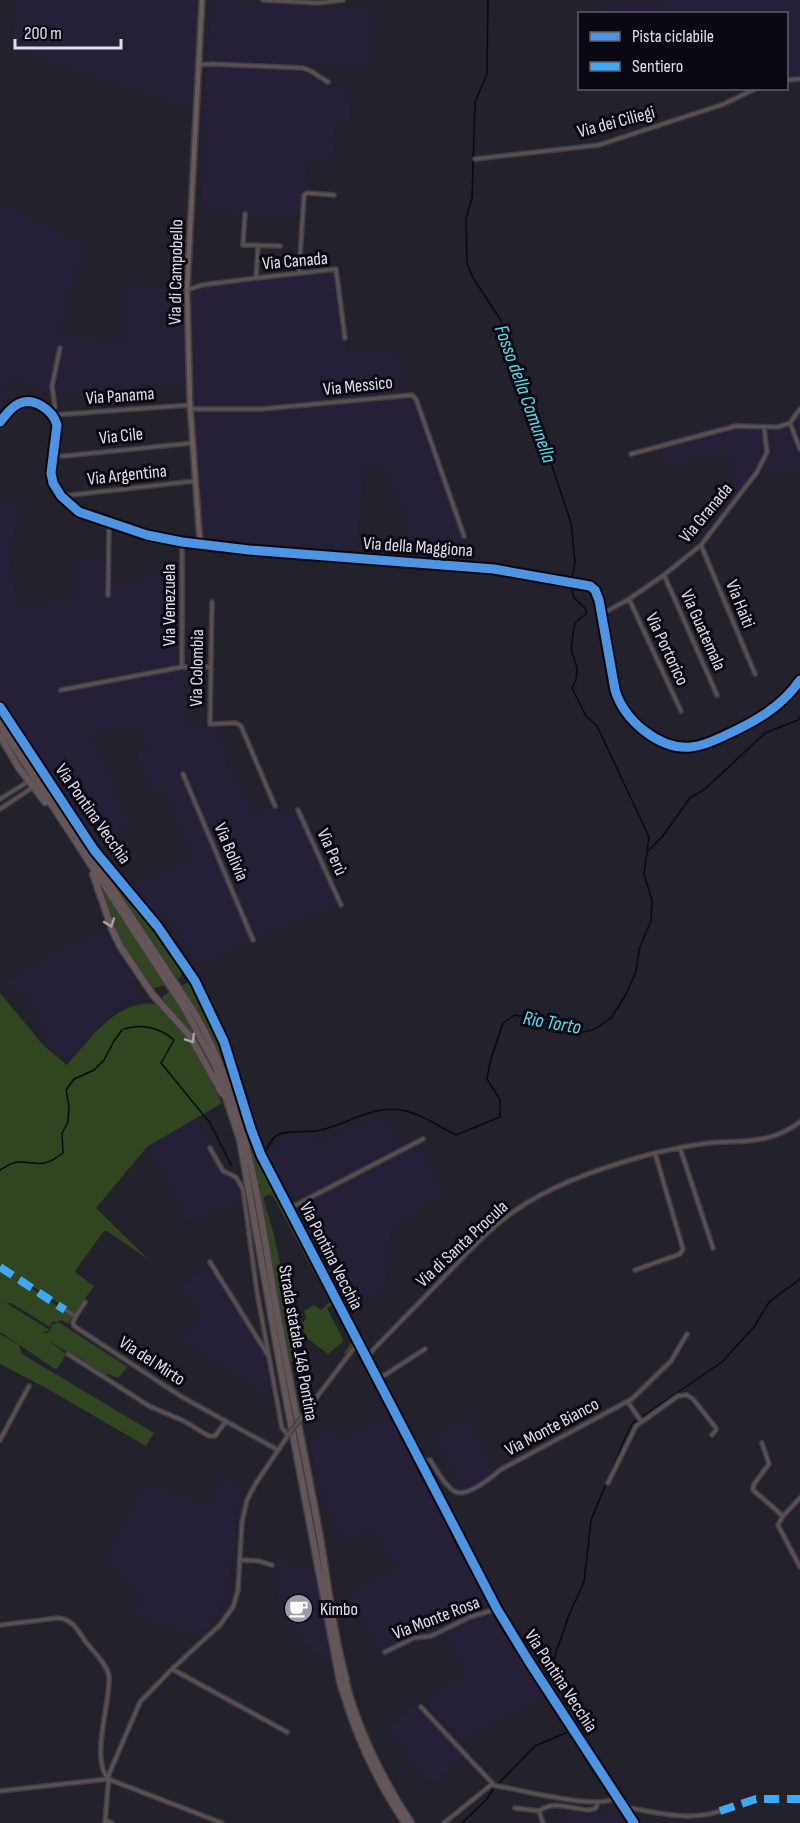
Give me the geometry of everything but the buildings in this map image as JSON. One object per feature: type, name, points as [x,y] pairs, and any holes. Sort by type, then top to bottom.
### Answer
[{"type":"highway","points":[[0,717],[170,980],[212,1051]]},
{"type":"highway","points":[[0,725],[80,849],[170,980]]},
{"type":"highway","points":[[0,736],[27,781],[62,820]]},
{"type":"highway","points":[[80,849],[97,884],[118,942],[153,995],[189,1036],[231,1108]]},
{"type":"highway","name":"Strada statale 148 Pontina","points":[[212,1051],[247,1156]]},
{"type":"highway","name":"Strada statale 148 Pontina","points":[[212,1051],[234,1100],[247,1156],[284,1387],[343,1683]]},
{"type":"highway","points":[[343,1683],[352,1719],[369,1761],[383,1789],[405,1823]]},
{"type":"highway","points":[[343,1683],[371,1752],[411,1823]]},
{"type":"street","name":"Via di Campobello","points":[[200,544],[191,407],[187,290],[202,0]]},
{"type":"street","points":[[263,0],[318,3],[343,0]]},
{"type":"street","points":[[199,65],[303,68],[327,82]]},
{"type":"street","name":"Via dei Ciliegi","points":[[475,159],[599,145],[724,104],[753,90]]},
{"type":"street","points":[[299,273],[304,195],[308,193],[334,195]]},
{"type":"street","points":[[245,214],[243,244],[258,247],[260,244],[280,246]]},
{"type":"street","points":[[255,278],[258,247]]},
{"type":"street","name":"Via Canada","points":[[187,290],[202,285],[337,270],[345,338]]},
{"type":"street","points":[[52,414],[55,408],[52,386],[60,348]]},
{"type":"street","name":"Via Messico","points":[[191,407],[259,409],[413,395],[464,536]]},
{"type":"street","points":[[0,422],[14,407],[25,402],[35,404],[52,414],[57,425],[52,457],[52,481],[61,496]]},
{"type":"street","name":"Via Panama","points":[[52,414],[191,407]]},
{"type":"street","points":[[631,454],[736,426],[780,427],[790,423],[800,409]]},
{"type":"street","points":[[790,423],[800,449]]},
{"type":"street","name":"Via Granada","points":[[602,614],[664,575],[701,545],[757,472],[767,452],[764,427]]},
{"type":"street","name":"Via Cile","points":[[52,457],[193,443]]},
{"type":"street","name":"Via Argentina","points":[[61,496],[195,481]]},
{"type":"street","name":"Via della Maggiona","points":[[61,496],[76,510],[109,523],[147,535],[182,542],[488,569],[590,586],[595,590],[599,600],[615,690],[620,704],[639,727],[669,744],[696,747],[741,728],[774,708],[800,681]]},
{"type":"street","points":[[108,595],[109,523]]},
{"type":"street","name":"Via Venezuela","points":[[182,542],[182,667]]},
{"type":"street","name":"Via Haiti","points":[[701,545],[754,674]]},
{"type":"street","name":"Via Guatemala","points":[[664,575],[717,695]]},
{"type":"street","name":"Via Portorico","points":[[629,599],[681,711]]},
{"type":"street","name":"Via Colombia","points":[[212,602],[209,667],[210,723],[236,723],[241,726],[275,806]]},
{"type":"street","name":"Via Venezuela","points":[[61,690],[182,667],[209,667]]},
{"type":"street","name":"Via Pontina Vecchia","points":[[0,707],[94,850],[158,927],[192,975],[222,1036],[258,1148],[377,1380],[497,1610],[634,1823]]},
{"type":"street","name":"Via Bolivia","points":[[183,774],[253,940]]},
{"type":"street","points":[[21,795],[27,781]]},
{"type":"street","points":[[0,799],[27,781]]},
{"type":"street","points":[[0,809],[34,787]]},
{"type":"street","name":"Via Perù","points":[[298,810],[341,905]]},
{"type":"street","name":"Via di Santa Procula","points":[[364,1355],[370,1353],[471,1250],[515,1211],[551,1191],[595,1172],[656,1153],[713,1143],[764,1140],[800,1122]]},
{"type":"street","points":[[288,1209],[423,1139]]},
{"type":"street","points":[[210,1148],[223,1171],[236,1177],[243,1189],[257,1292],[282,1428],[288,1434]]},
{"type":"street","points":[[680,1148],[713,1248]]},
{"type":"street","points":[[635,1270],[680,1254],[683,1250],[656,1153]]},
{"type":"street","points":[[210,1262],[271,1359]]},
{"type":"street","points":[[65,1310],[76,1316],[85,1302]]},
{"type":"street","name":"Via del Mirto","points":[[76,1316],[74,1326],[173,1391],[278,1450]]},
{"type":"street","name":"Via Monte Bianco","points":[[420,1462],[430,1461],[452,1490],[458,1494],[465,1493],[500,1470],[628,1402],[671,1361],[687,1334]]},
{"type":"street","points":[[112,1823],[105,1822],[108,1779],[140,1702],[218,1627],[230,1612],[237,1593],[242,1522],[247,1500],[288,1434],[346,1358],[359,1345]]},
{"type":"street","points":[[377,1380],[425,1349]]},
{"type":"street","name":"Via del Mirto","points":[[68,1354],[146,1404],[184,1421],[209,1437],[215,1436],[226,1421]]},
{"type":"street","points":[[0,1440],[29,1386]]},
{"type":"street","points":[[608,1483],[619,1465],[629,1437],[641,1421],[678,1396],[686,1394],[693,1398],[715,1427],[716,1430],[712,1435]]},
{"type":"street","points":[[628,1402],[641,1421]]},
{"type":"street","points":[[762,1443],[769,1465],[754,1484],[753,1490],[783,1516]]},
{"type":"street","points":[[800,1498],[783,1516],[778,1526],[800,1567]]},
{"type":"street","points":[[240,1560],[259,1561],[272,1565]]},
{"type":"street","name":"Via Monte Rosa","points":[[385,1652],[412,1638],[431,1636],[470,1617],[497,1610]]},
{"type":"street","points":[[0,1625],[60,1617],[66,1619],[75,1626],[105,1668],[109,1677],[103,1722],[102,1758],[108,1779]]},
{"type":"street","points":[[172,1669],[287,1732]]},
{"type":"street","points":[[420,1707],[494,1785]]},
{"type":"street","points":[[0,1791],[108,1779],[222,1823]]},
{"type":"street","points":[[444,1823],[488,1786],[494,1785],[574,1800],[609,1802],[617,1797]]},
{"type":"street","points":[[515,1808],[539,1811],[552,1805],[590,1810],[596,1808],[598,1802]]},
{"type":"street","points":[[624,1807],[678,1815],[704,1815],[720,1811]]},
{"type":"street","points":[[539,1811],[543,1823]]},
{"type":"shaded area","points":[[16,0],[198,0],[195,109],[11,49]]},
{"type":"shaded area","points":[[661,0],[800,0],[800,77],[788,78],[788,12],[604,12],[603,4],[661,5]]},
{"type":"shaded area","points":[[212,1],[373,10],[372,67],[206,60]]},
{"type":"shaded area","points":[[206,66],[306,72],[328,86],[351,88],[350,122],[336,124],[333,161],[308,161],[304,217],[201,210]]},
{"type":"shaded area","points":[[0,204],[87,246],[67,302],[61,337],[122,341],[124,286],[186,291],[185,336],[189,379],[187,290],[328,269],[338,271],[347,354],[397,350],[405,388],[416,399],[473,568],[408,563],[408,522],[383,468],[365,467],[356,558],[200,544],[189,380],[59,395],[47,393],[11,376],[4,390],[13,395],[5,399],[0,413]]},
{"type":"shaded area","points":[[800,404],[800,468],[757,472],[744,490],[734,487],[727,452],[666,465],[659,441],[730,421],[757,424],[785,422]]},
{"type":"shaded area","points":[[0,502],[19,508],[10,563],[19,606],[74,602],[75,561],[106,560],[105,599],[110,599],[111,581],[139,582],[140,574],[180,574],[178,664],[59,687],[59,692],[184,669],[185,721],[191,727],[216,725],[226,749],[222,751],[229,770],[234,768],[254,815],[274,806],[278,817],[295,810],[338,903],[239,943],[209,962],[203,960],[195,965],[166,912],[156,917],[132,886],[192,860],[163,789],[150,795],[136,753],[146,748],[138,729],[89,733],[116,788],[116,797],[131,823],[100,842],[96,836],[90,840],[0,701]]},
{"type":"shaded area","points":[[103,932],[127,966],[137,985],[138,996],[118,1008],[66,1062],[44,1043],[46,1040],[27,997],[7,983],[10,979],[59,951]]},
{"type":"shaded area","points":[[195,1117],[212,1147],[209,1149],[219,1169],[218,1172],[237,1181],[242,1199],[188,1223],[147,1147]]},
{"type":"shaded area","points":[[378,1118],[386,1118],[400,1146],[296,1203],[297,1199],[289,1195],[269,1157],[282,1139],[314,1133],[318,1142]]},
{"type":"shaded area","points":[[419,1143],[444,1192],[391,1228],[386,1286],[347,1308],[296,1209]]},
{"type":"shaded area","points":[[206,1265],[214,1272],[268,1357],[274,1394],[272,1397],[179,1338],[204,1312],[180,1289]]},
{"type":"shaded area","points":[[388,1415],[460,1542],[496,1613],[547,1695],[461,1740],[424,1700],[466,1674],[445,1636],[433,1642],[415,1643],[381,1660],[349,1594],[396,1569],[371,1526],[342,1541],[324,1504],[318,1474],[320,1473],[316,1469],[310,1444],[328,1426],[343,1441]]},
{"type":"shaded area","points":[[467,1416],[495,1473],[461,1491],[436,1437]]},
{"type":"shaded area","points":[[220,1477],[246,1490],[237,1515],[228,1597],[204,1632],[189,1631],[137,1617],[134,1611],[140,1598],[131,1593],[133,1588],[104,1557],[145,1484],[209,1506]]},
{"type":"shaded area","points":[[276,1562],[296,1569],[313,1568],[333,1668],[298,1637],[280,1610],[272,1569]]},
{"type":"shaded area","points":[[415,1704],[464,1756],[434,1784],[430,1783],[386,1732]]},
{"type":"shaded area","points":[[612,1809],[623,1813],[626,1823],[563,1823],[575,1812],[599,1816],[606,1815]]},
{"type":"green space","points":[[92,853],[156,926],[183,967],[181,977],[175,980]]},
{"type":"green space","points":[[101,887],[166,985],[155,988],[150,986],[119,938]]},
{"type":"green space","points":[[187,983],[194,985],[226,1053],[255,1150],[354,1341],[346,1355],[344,1353],[351,1343],[333,1305],[327,1308],[344,1341],[328,1354],[308,1339],[300,1326],[306,1318],[304,1311],[314,1305],[321,1310],[330,1302],[273,1196],[269,1194],[264,1197],[264,1201],[279,1258],[295,1355],[300,1354],[289,1364],[265,1234],[234,1096],[180,986]]},
{"type":"green space","points":[[170,992],[197,1036],[214,1071],[211,1072],[187,1029],[163,1003],[163,996]]},
{"type":"green space","points":[[0,993],[44,1046],[67,1065],[95,1033],[117,1014],[129,1007],[157,1004],[189,1040],[222,1103],[147,1147],[96,1208],[148,1259],[104,1231],[75,1271],[94,1286],[75,1314],[32,1286],[30,1287],[70,1315],[72,1317],[68,1324],[62,1320],[53,1321],[50,1327],[11,1303],[6,1303],[50,1330],[43,1331],[45,1334],[50,1331],[52,1325],[58,1322],[128,1367],[118,1378],[105,1375],[84,1363],[83,1358],[81,1361],[48,1340],[66,1354],[58,1368],[55,1369],[0,1332]]},
{"type":"green space","points":[[0,1334],[19,1345],[22,1354],[154,1433],[146,1446],[0,1364]]},
{"type":"waterway","name":"Fosso della Comunella","points":[[488,0],[487,74],[475,102],[472,198],[466,218],[467,263],[473,278],[509,337],[571,523],[575,562],[572,579]]},
{"type":"waterway","name":"Fosso della Comunella","points":[[571,586],[574,598],[587,613],[576,622],[574,627],[571,649],[577,668],[576,680],[572,688],[586,716],[597,726],[644,826],[649,837],[647,851]]},
{"type":"waterway","name":"Rio Torto","points":[[263,1155],[272,1139],[279,1134],[317,1131],[383,1110],[394,1109],[413,1113],[456,1135],[500,1117],[500,1100],[487,1079],[503,1023],[515,1015],[567,1025],[584,1032],[595,1029],[611,1018],[636,972],[639,949],[651,921],[652,900],[644,874],[647,852],[662,837],[690,798],[705,789],[765,733],[798,720],[800,716]]},
{"type":"waterway","name":"Rio Torto","points":[[124,1029],[137,1026],[150,1028],[163,1032],[174,1040],[161,1063],[210,1123],[231,1165]]},
{"type":"waterway","name":"Rio Torto","points":[[0,1170],[16,1162],[45,1163],[63,1153],[62,1133],[68,1122],[69,1106],[66,1090],[74,1079],[94,1070],[104,1060],[122,1030]]},
{"type":"waterway","points":[[548,1676],[569,1615],[584,1582],[591,1520],[633,1423],[722,1362],[754,1327],[769,1302],[800,1279]]},
{"type":"waterway","points":[[462,1823],[535,1746],[570,1731]]},
{"type":"marked path","points":[[0,1267],[65,1310]]},
{"type":"marked path","points":[[720,1811],[756,1799],[800,1799]]},
{"type":"cycle path","points":[[0,422],[18,404],[30,402],[42,406],[55,419],[57,425],[51,473],[53,483],[61,496],[79,512],[147,535],[182,542],[249,550],[494,569],[590,586],[595,590],[599,600],[615,690],[620,701],[626,712],[644,731],[667,744],[679,747],[696,746],[736,730],[776,706],[800,680]]},
{"type":"cycle path","points":[[0,707],[94,850],[158,927],[195,981],[224,1042],[261,1155],[497,1609],[634,1823]]},
{"type":"place","name":"Kimbo","points":[[299,1609]]}]
